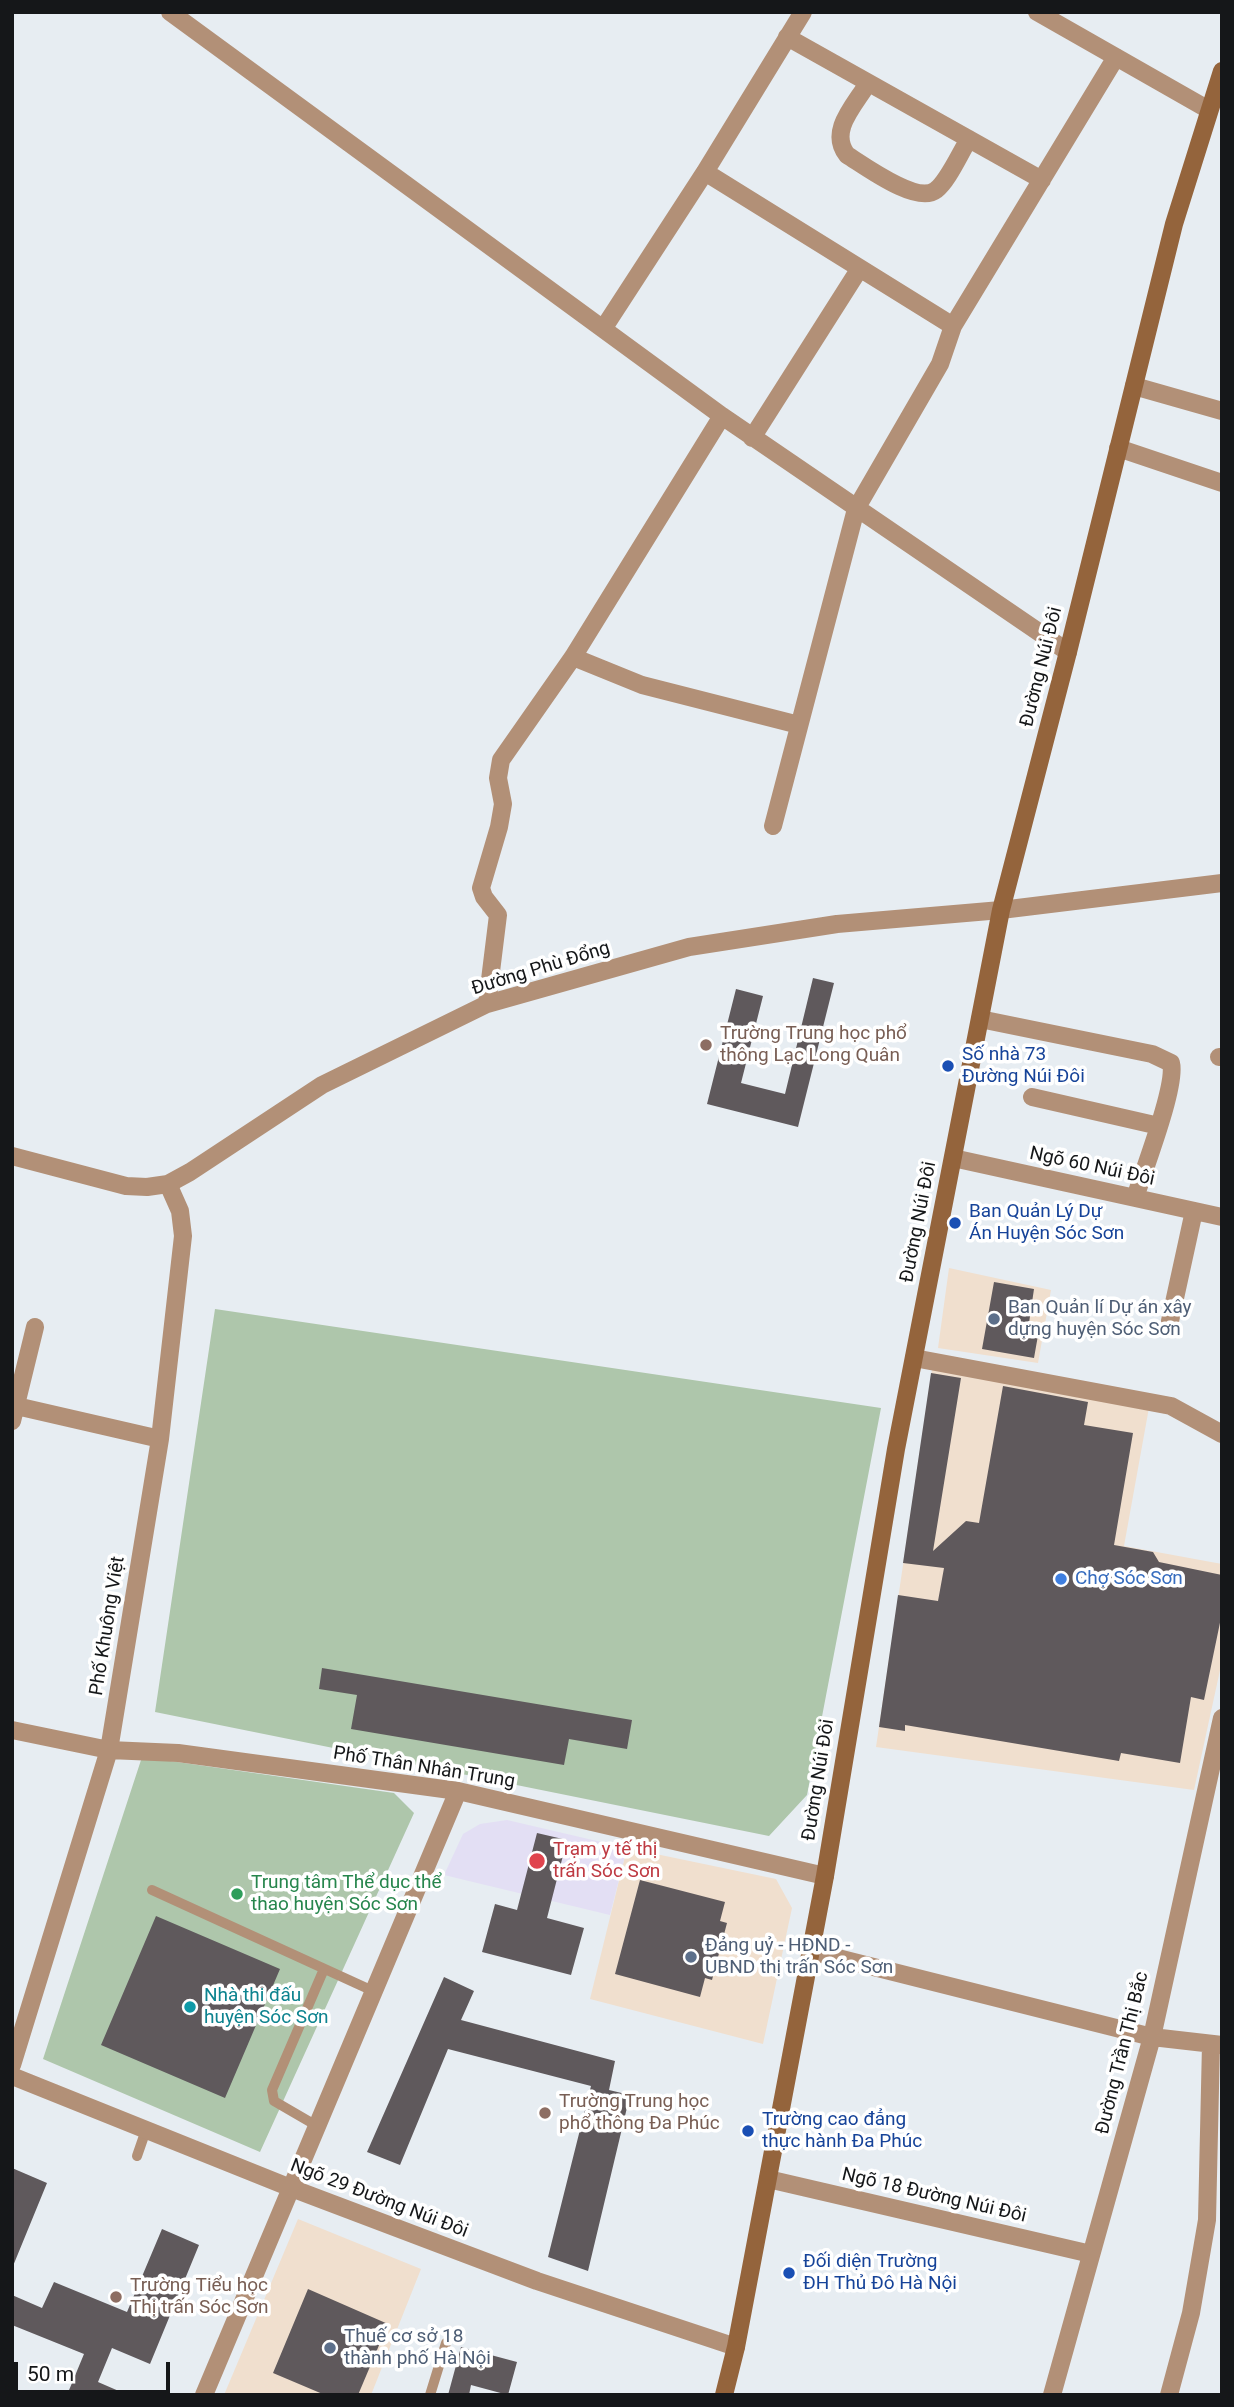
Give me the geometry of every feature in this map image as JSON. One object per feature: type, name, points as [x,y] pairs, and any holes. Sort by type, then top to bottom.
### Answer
[{"type":"main road","name":"Đường Núi Đôi","points":[[724,2395],[736,2347],[825,1877],[896,1449],[1001,910],[1174,224],[1209,110],[1219,90],[1222,71]]},
{"type":"street","points":[[170,12],[752,438],[1068,652]]},
{"type":"street","points":[[603,329],[705,172],[803,12]]},
{"type":"street","points":[[1037,12],[1209,110]]},
{"type":"street","points":[[787,37],[1042,180]]},
{"type":"street","points":[[773,826],[856,509],[940,364],[953,326],[1116,57]]},
{"type":"street","points":[[868,83],[838,136],[841,146],[847,155],[911,192],[929,194],[938,189],[969,139]]},
{"type":"street","points":[[705,172],[953,326]]},
{"type":"street","points":[[752,438],[860,268]]},
{"type":"street","points":[[1134,386],[1222,411]]},
{"type":"street","points":[[487,1004],[498,915],[484,897],[481,888],[503,804],[498,778],[501,760],[573,657],[722,416]]},
{"type":"street","points":[[1118,447],[1222,483]]},
{"type":"street","points":[[573,657],[642,685],[799,725]]},
{"type":"street","name":"Đường Phù Đổng","points":[[12,1156],[126,1186],[168,1184],[322,1085],[487,1004],[690,947],[837,924],[1001,910],[1222,883]]},
{"type":"street","points":[[980,1019],[1152,1054],[1171,1063],[1171,1078],[1159,1126],[1135,1198]]},
{"type":"street","points":[[1032,1097],[1159,1126]]},
{"type":"street","name":"Ngõ 60 Núi Đôi","points":[[953,1158],[1222,1217]]},
{"type":"street","name":"Phố Khuông Việt","points":[[12,2065],[109,1750],[160,1439],[183,1236],[180,1211],[168,1184]]},
{"type":"street","points":[[1170,1321],[1194,1211]]},
{"type":"street","points":[[35,1327],[14,1410],[160,1439]]},
{"type":"street","points":[[914,1358],[1171,1406],[1222,1434]]},
{"type":"street","name":"Đường Trần Thị Bắc","points":[[1052,2395],[1152,2037],[1222,1718]]},
{"type":"street","name":"Phố Thân Nhân Trung","points":[[12,1730],[109,1750],[178,1753],[458,1791],[825,1877]]},
{"type":"street","points":[[204,2395],[458,1791]]},
{"type":"street","points":[[810,1951],[1152,2037],[1216,2045],[1215,2220],[1169,2395]]},
{"type":"street","name":"Ngõ 29 Đường Núi Đôi","points":[[12,2076],[291,2188],[537,2281],[736,2347]]},
{"type":"street","name":"Ngõ 18 Đường Núi Đôi","points":[[768,2179],[1091,2254]]},
{"type":"lane","points":[[152,1890],[373,1992]]},
{"type":"lane","points":[[317,2126],[281,2108],[274,2101],[272,2090],[324,1969]]},
{"type":"lane","points":[[137,2156],[146,2130]]},
{"type":"lane","points":[[430,2395],[446,2343]]},
{"type":"shaded area","name":"Ban Quản lí Dự án xây dựng huyện Sóc Sơn","points":[[949,1268],[1051,1290],[1038,1363],[938,1348]]},
{"type":"shaded area","name":"Chợ Sóc Sơn","points":[[933,1363],[1150,1402],[1124,1546],[1222,1564],[1222,1661],[1194,1790],[876,1747]]},
{"type":"shaded area","name":"Trạm y tế thị trấn Sóc Sơn","points":[[507,1820],[627,1848],[610,1915],[444,1875],[463,1834],[480,1824]]},
{"type":"shaded area","name":"Đảng uỷ - HĐND - UBND thị trấn Sóc Sơn","points":[[627,1848],[776,1879],[792,1908],[763,2044],[590,1999]]},
{"type":"shaded area","points":[[298,2219],[421,2269],[371,2395],[224,2395]]},
{"type":"green space","points":[[215,1309],[881,1408],[807,1795],[769,1836],[155,1712]]},
{"type":"green space","name":"Trung tâm Thể dục thể thao huyện Sóc Sơn","points":[[142,1757],[394,1793],[414,1813],[260,2152],[43,2059]]},
{"type":"building","points":[[813,978],[834,983],[798,1127],[707,1104],[736,989],[763,996],[741,1083],[785,1094]]},
{"type":"building","points":[[994,1282],[1034,1289],[1029,1323],[1040,1324],[1034,1358],[982,1349]]},
{"type":"building","name":"Chợ Sóc Sơn","points":[[931,1373],[961,1378],[933,1551],[966,1521],[979,1523],[1003,1386],[1088,1402],[1084,1425],[1133,1433],[1114,1545],[1153,1552],[1159,1562],[1222,1575],[1222,1613],[1204,1700],[1191,1697],[1180,1763],[1121,1753],[1119,1761],[905,1725],[905,1731],[879,1727],[898,1595],[938,1601],[944,1568],[903,1563]]},
{"type":"building","points":[[322,1668],[632,1720],[627,1749],[569,1739],[564,1765],[351,1729],[357,1695],[319,1689]]},
{"type":"building","points":[[537,1833],[567,1840],[547,1918],[584,1928],[571,1975],[482,1952],[495,1904],[517,1910]]},
{"type":"building","points":[[640,1880],[725,1902],[720,1921],[727,1923],[712,1980],[705,1978],[700,1997],[615,1974]]},
{"type":"building","name":"Nhà thi đấu huyện Sóc Sơn","points":[[156,1916],[280,1969],[225,2098],[101,2045]]},
{"type":"building","points":[[444,1977],[474,1991],[461,2020],[615,2061],[609,2090],[630,2095],[588,2271],[548,2257],[591,2086],[448,2049],[400,2165],[367,2152]]},
{"type":"building","points":[[12,2168],[47,2183],[13,2266],[12,2266]]},
{"type":"building","points":[[162,2229],[199,2245],[150,2364],[112,2348],[98,2382],[128,2395],[67,2395],[84,2354],[12,2325],[12,2295],[42,2308],[54,2282],[127,2312]]},
{"type":"building","name":"Thuế cơ sở 18 thành phố Hà Nội","points":[[308,2289],[388,2324],[358,2395],[325,2395],[273,2373]]},
{"type":"building","points":[[461,2347],[517,2362],[508,2395],[471,2385],[469,2395],[448,2395]]},
{"type":"place","name":"Trường Trung học phổ thông Lạc Long Quân","points":[[706,1045]]},
{"type":"place","name":"Số nhà 73 Đường Núi Đôi","points":[[948,1066]]},
{"type":"place","name":"Ban Quản Lý Dự Án Huyện Sóc Sơn","points":[[955,1223]]},
{"type":"place","name":"Ban Quản lí Dự án xây dựng huyện Sóc Sơn","points":[[994,1319]]},
{"type":"place","name":"Chợ Sóc Sơn","points":[[1061,1579]]},
{"type":"place","name":"Trạm y tế thị trấn Sóc Sơn","points":[[537,1861]]},
{"type":"place","name":"Trung tâm Thể dục thể thao huyện Sóc Sơn","points":[[237,1894]]},
{"type":"place","name":"Đảng uỷ - HĐND - UBND thị trấn Sóc Sơn","points":[[691,1957]]},
{"type":"place","name":"Nhà thi đấu huyện Sóc Sơn","points":[[190,2007]]},
{"type":"place","name":"Trường Trung học phổ thông Đa Phúc","points":[[545,2113]]},
{"type":"place","name":"Trường cao đẳng thực hành Đa Phúc","points":[[748,2131]]},
{"type":"place","name":"Đối diện Trường ĐH Thủ Đô Hà Nội","points":[[789,2273]]},
{"type":"place","name":"Trường Tiểu học Thị trấn Sóc Sơn","points":[[116,2297]]},
{"type":"place","name":"Thuế cơ sở 18 thành phố Hà Nội","points":[[330,2348]]}]
